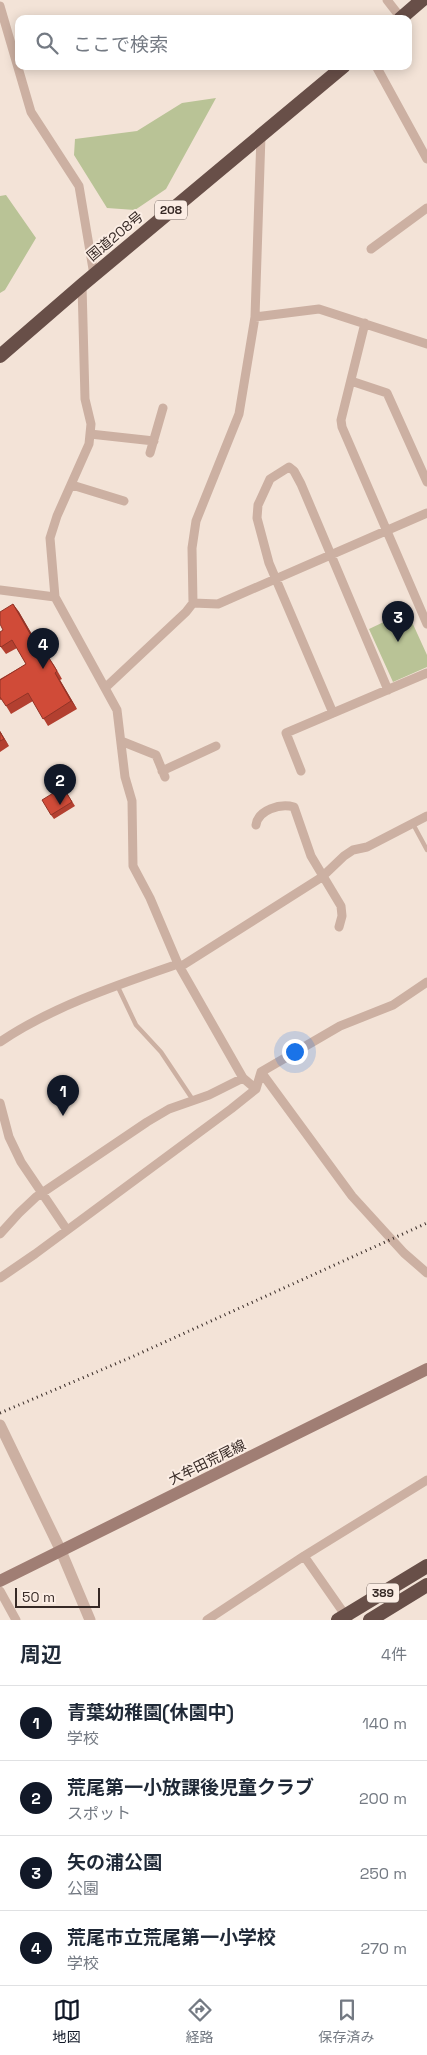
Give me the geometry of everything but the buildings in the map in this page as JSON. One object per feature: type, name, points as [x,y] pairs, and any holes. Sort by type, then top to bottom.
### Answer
[{"type":"highway","points":[[405,15],[422,0]]},
{"type":"highway","name":"国道208号","points":[[0,356],[339,70]]},
{"type":"highway","name":"389","points":[[344,1619],[427,1566]]},
{"type":"highway","name":"389","points":[[370,1620],[427,1585]]},
{"type":"main road","name":"大牟田荒尾線","points":[[0,1581],[427,1369]]},
{"type":"street","points":[[387,0],[398,15]]},
{"type":"street","points":[[0,6],[15,57]]},
{"type":"street","points":[[19,70],[31,112],[79,186],[94,275]]},
{"type":"street","points":[[378,70],[427,160]]},
{"type":"street","points":[[105,688],[186,612],[193,603],[192,548],[196,521],[239,414],[255,317],[261,135]]},
{"type":"street","points":[[371,249],[427,208]]},
{"type":"street","points":[[82,285],[85,399],[91,424],[89,444],[57,516],[50,538],[54,596],[117,710],[125,777],[132,801],[133,866],[150,898],[179,966],[242,1078],[256,1089]]},
{"type":"street","points":[[255,317],[319,309],[427,344]]},
{"type":"street","points":[[365,323],[341,420],[342,428],[427,624]]},
{"type":"street","points":[[351,381],[387,393],[426,475]]},
{"type":"street","points":[[150,453],[163,408]]},
{"type":"street","points":[[90,434],[154,441]]},
{"type":"street","points":[[333,714],[269,563],[257,518],[258,505],[270,479],[289,466],[301,484],[388,690]]},
{"type":"street","points":[[72,485],[124,502]]},
{"type":"street","points":[[193,603],[218,604],[427,513]]},
{"type":"street","points":[[0,590],[54,596]]},
{"type":"street","points":[[302,771],[286,733],[427,673]]},
{"type":"street","points":[[121,740],[156,755],[164,774],[216,746]]},
{"type":"street","points":[[256,825],[257,818],[262,812],[286,805],[294,807],[311,856],[341,906],[342,916],[339,928]]},
{"type":"street","points":[[0,1042],[19,1029],[117,985],[179,966],[322,877],[353,850],[367,847],[427,816]]},
{"type":"street","points":[[0,1278],[256,1089],[262,1072],[340,1026],[393,1005],[427,982]]},
{"type":"street","points":[[262,1072],[352,1196],[404,1253],[427,1273]]},
{"type":"street","points":[[0,1234],[19,1213],[42,1194],[146,1122],[169,1109],[209,1095],[242,1078]]},
{"type":"street","points":[[0,1103],[10,1137],[21,1162],[67,1230]]},
{"type":"street","points":[[0,1425],[90,1620]]},
{"type":"street","points":[[207,1620],[304,1556],[427,1480]]},
{"type":"street","points":[[304,1556],[344,1619]]},
{"type":"street","points":[[0,1590],[16,1620]]},
{"type":"lane","points":[[413,824],[427,850]]},
{"type":"lane","points":[[117,985],[136,1025],[161,1052],[193,1100]]},
{"type":"green space","points":[[216,98],[166,189],[135,210],[107,208],[74,155],[75,139],[137,131],[182,103]]},
{"type":"green space","points":[[6,195],[36,238],[5,290],[0,293],[0,196]]},
{"type":"green space","points":[[407,611],[427,655],[427,667],[393,682],[369,629]]},
{"type":"railway","points":[[0,1413],[134,1356],[427,1223]]},
{"type":"place","name":"矢の浦公園","points":[[398,642]]},
{"type":"place","name":"荒尾市立荒尾第一小学校","points":[[43,669]]},
{"type":"place","name":"荒尾第一小放課後児童クラブ","points":[[60,805]]},
{"type":"place","name":"青葉幼稚園(休園中)","points":[[63,1116]]}]
